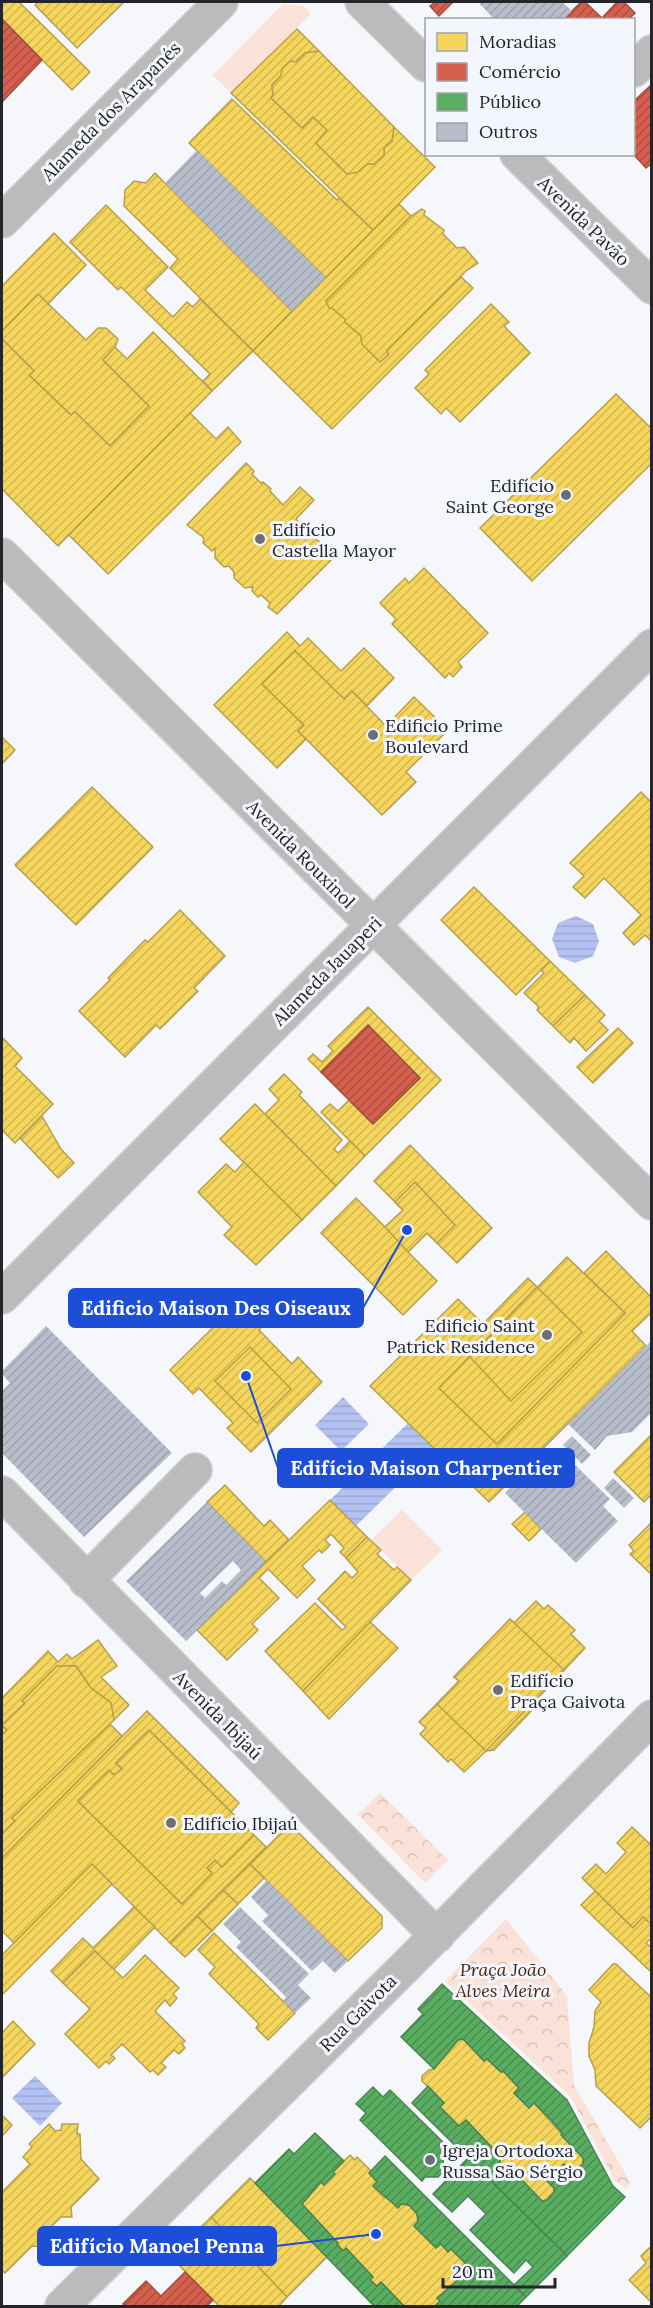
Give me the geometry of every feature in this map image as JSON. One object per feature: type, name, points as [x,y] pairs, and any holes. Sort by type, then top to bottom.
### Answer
[{"type":"street","name":"Alameda dos Arapanés","points":[[2,221],[221,2]]},
{"type":"street","points":[[362,2],[425,64]]},
{"type":"street","points":[[635,68],[651,52]]},
{"type":"street","name":"Avenida Pavão","points":[[533,160],[651,287]]},
{"type":"street","name":"Avenida Rouxinol","points":[[2,555],[651,1203]]},
{"type":"street","name":"Alameda Jauaperi","points":[[2,1296],[651,646]]},
{"type":"street","points":[[86,1581],[195,1470]]},
{"type":"street","name":"Avenida Ibijaú","points":[[2,1493],[436,1936]]},
{"type":"street","name":"Rua Gaivota","points":[[62,2307],[436,1936],[651,1717]]},
{"type":"green space","points":[[283,4],[304,6],[311,14],[231,93],[213,75]]},
{"type":"green space","points":[[402,1510],[442,1550],[411,1580],[371,1540]]},
{"type":"green space","points":[[380,1793],[448,1860],[425,1883],[358,1815]]},
{"type":"green space","name":"Praça João Alves Meira","points":[[506,1919],[567,1996],[574,2085],[631,2183],[626,2189],[615,2181],[570,2096],[445,1981]]},
{"type":"water","points":[[576,916],[593,924],[599,941],[593,956],[575,963],[559,957],[552,939],[558,923]]},
{"type":"water","points":[[343,1397],[369,1424],[341,1451],[315,1425]]},
{"type":"water","points":[[408,1423],[434,1449],[356,1526],[330,1500]]},
{"type":"water","points":[[35,2076],[62,2103],[40,2126],[12,2098]]},
{"type":"building: Moradias","points":[[2,2],[19,2],[90,72],[72,90],[2,19]]},
{"type":"building: Moradias","points":[[39,2],[124,2],[77,48],[35,5]]},
{"type":"building: Moradias","points":[[297,29],[319,51],[305,53],[296,62],[290,61],[272,85],[271,98],[302,128],[313,117],[327,130],[316,143],[347,174],[358,172],[367,164],[374,164],[384,155],[384,148],[392,141],[394,127],[435,167],[373,230],[231,93]]},
{"type":"building: Moradias","points":[[319,51],[394,127],[392,141],[384,148],[384,155],[374,164],[367,164],[358,172],[347,174],[316,143],[327,130],[313,117],[302,128],[271,98],[272,85],[290,61],[296,62],[305,53]]},
{"type":"building: Moradias","points":[[232,99],[337,200],[339,198],[373,230],[326,278],[189,143]]},
{"type":"building: Moradias","points":[[155,173],[292,311],[253,351],[170,268],[178,259],[124,206],[125,190],[134,181],[146,183]]},
{"type":"building: Moradias","points":[[399,204],[411,216],[326,301],[329,308],[345,319],[345,322],[361,336],[362,344],[380,362],[388,355],[387,350],[461,277],[473,288],[332,429],[253,351]]},
{"type":"building: Moradias","points":[[106,205],[168,267],[145,290],[173,317],[187,302],[193,307],[200,299],[253,351],[212,391],[203,381],[210,374],[121,287],[118,290],[70,242]]},
{"type":"building: Moradias","points":[[422,209],[425,211],[424,215],[444,230],[443,234],[457,248],[464,247],[478,263],[466,271],[387,350],[388,355],[380,362],[362,344],[361,336],[345,322],[345,319],[329,308],[326,301],[411,216]]},
{"type":"building: Moradias","points":[[54,233],[86,265],[48,304],[38,294],[2,331],[2,286]]},
{"type":"building: Moradias","points":[[38,294],[86,340],[98,328],[106,328],[118,339],[115,347],[103,360],[149,406],[110,446],[75,412],[71,415],[29,375],[34,371],[2,339],[2,331]]},
{"type":"building: Moradias","points":[[491,304],[509,322],[504,326],[530,353],[460,422],[446,408],[441,414],[415,388],[429,374],[425,370]]},
{"type":"building: Moradias","points":[[153,332],[212,391],[58,546],[2,489],[2,339],[34,371],[29,375],[71,415],[75,412],[110,446],[149,406],[103,360],[115,347],[127,359]]},
{"type":"building: Moradias","name":"Edifício Saint George","points":[[616,394],[652,429],[652,463],[532,581],[480,528]]},
{"type":"building: Moradias","points":[[190,413],[216,439],[228,427],[241,442],[108,574],[69,535]]},
{"type":"building: Moradias","name":"Edifício Castella Mayor","points":[[246,463],[254,471],[252,474],[271,489],[270,491],[283,505],[300,487],[314,500],[296,519],[308,532],[311,529],[318,536],[316,539],[336,555],[277,614],[268,607],[270,603],[252,591],[253,587],[245,588],[234,578],[234,572],[229,566],[224,567],[215,558],[215,548],[212,551],[203,543],[204,538],[187,525]]},
{"type":"building: Moradias","points":[[424,568],[488,633],[458,662],[462,667],[453,677],[449,673],[445,678],[392,624],[396,619],[380,603],[405,578],[409,583]]},
{"type":"building: Moradias","points":[[287,632],[300,646],[308,638],[341,671],[364,648],[394,678],[367,706],[352,691],[344,699],[295,651],[262,684],[304,725],[298,731],[306,739],[277,768],[214,705]]},
{"type":"building: Moradias","name":"Edificio Prime Boulevard","points":[[295,651],[344,699],[352,691],[386,726],[414,697],[448,730],[406,772],[416,782],[382,815],[298,731],[304,725],[262,684]]},
{"type":"building: Moradias","points":[[2,737],[15,750],[2,764]]},
{"type":"building: Moradias","points":[[92,787],[153,847],[76,925],[15,865]]},
{"type":"building: Moradias","points":[[641,792],[652,803],[652,942],[645,935],[634,945],[623,933],[641,915],[604,878],[585,898],[573,887],[584,876],[570,863]]},
{"type":"building: Moradias","points":[[474,887],[550,961],[516,995],[441,920]]},
{"type":"building: Moradias","points":[[180,910],[225,956],[194,988],[198,991],[160,1029],[156,1025],[125,1057],[79,1011],[145,940],[148,942]]},
{"type":"building: Moradias","points":[[550,961],[585,995],[553,1026],[537,1010],[539,1007],[524,993],[544,973],[541,970]]},
{"type":"building: Moradias","points":[[585,995],[605,1015],[599,1021],[608,1030],[586,1051],[574,1038],[570,1043],[553,1026]]},
{"type":"building: Moradias","points":[[368,1007],[441,1080],[365,1156],[321,1112],[330,1104],[338,1111],[349,1100],[373,1124],[420,1078],[368,1025],[321,1072],[308,1059],[313,1054],[322,1062],[333,1051],[328,1046]]},
{"type":"building: Moradias","points":[[618,1028],[633,1043],[593,1083],[577,1067]]},
{"type":"building: Moradias","points":[[2,1037],[22,1058],[15,1066],[53,1104],[15,1143],[2,1130]]},
{"type":"building: Moradias","points":[[284,1074],[302,1092],[299,1095],[342,1140],[334,1149],[338,1153],[350,1141],[365,1156],[336,1186],[265,1114],[279,1100],[269,1089]]},
{"type":"building: Moradias","points":[[255,1104],[336,1186],[302,1220],[220,1139]]},
{"type":"building: Moradias","points":[[42,1116],[61,1149],[74,1163],[58,1178],[20,1138]]},
{"type":"building: Moradias","points":[[410,1145],[492,1228],[457,1263],[427,1233],[408,1252],[437,1281],[403,1315],[321,1233],[356,1198],[385,1227],[403,1210],[374,1181]]},
{"type":"building: Moradias","points":[[244,1162],[302,1220],[256,1265],[224,1235],[232,1227],[198,1192],[226,1164],[235,1172]]},
{"type":"building: Moradias","points":[[415,1182],[455,1225],[437,1243],[427,1233],[408,1252],[385,1227],[403,1210],[395,1202]]},
{"type":"building: Moradias","points":[[606,1251],[652,1298],[652,1312],[632,1331],[646,1346],[489,1502],[370,1386],[458,1299],[483,1324],[528,1278],[537,1287],[439,1388],[497,1444],[625,1313],[584,1273]]},
{"type":"building: Moradias","name":"Edificio Saint Patrick Residence","points":[[567,1257],[625,1313],[497,1444],[439,1388]]},
{"type":"building: Moradias","points":[[537,1287],[582,1332],[511,1401],[470,1357]]},
{"type":"building: Moradias","points":[[241,1300],[264,1324],[259,1330],[292,1364],[298,1357],[322,1382],[251,1452],[227,1428],[233,1423],[199,1388],[193,1394],[170,1370]]},
{"type":"building: Moradias","points":[[250,1347],[291,1389],[257,1423],[215,1381]]},
{"type":"building: Moradias","points":[[652,1434],[652,1494],[644,1502],[614,1472]]},
{"type":"building: Moradias","points":[[225,1485],[264,1526],[270,1520],[289,1540],[266,1562],[207,1502]]},
{"type":"building: Moradias","points":[[330,1500],[367,1537],[346,1558],[340,1552],[344,1548],[331,1534],[325,1540],[330,1545],[322,1553],[319,1550],[302,1566],[315,1580],[297,1598],[268,1569],[259,1578],[279,1598],[252,1624],[258,1630],[227,1660],[197,1630]]},
{"type":"building: Moradias","points":[[525,1512],[541,1529],[529,1541],[512,1524]]},
{"type":"building: Moradias","points":[[652,1522],[652,1575],[630,1554],[634,1551],[629,1545]]},
{"type":"building: Moradias","points":[[367,1537],[381,1550],[377,1554],[394,1570],[397,1567],[411,1580],[303,1691],[265,1651],[315,1603],[342,1630],[346,1627],[318,1599],[345,1571],[352,1578],[358,1572],[346,1558]]},
{"type":"building: Moradias","name":"Edifício Praça Gaivota","points":[[536,1601],[544,1609],[548,1605],[575,1630],[571,1634],[585,1648],[537,1699],[534,1708],[494,1750],[486,1751],[464,1772],[451,1759],[448,1762],[420,1734],[426,1728],[419,1722],[459,1681],[454,1677],[510,1619],[514,1623]]},
{"type":"building: Moradias","name":"Edifício Praça Gaivota","points":[[510,1619],[564,1670],[486,1751],[437,1704],[459,1681],[454,1677]]},
{"type":"building: Moradias","points":[[370,1622],[398,1648],[329,1719],[303,1691]]},
{"type":"building: Moradias","points":[[98,1640],[117,1666],[101,1677],[129,1705],[114,1720],[111,1703],[91,1688],[76,1666],[57,1666],[22,1701],[25,1703],[2,1725],[2,1698],[48,1651],[58,1662],[67,1654],[72,1659]]},
{"type":"building: Moradias","points":[[57,1666],[76,1666],[91,1688],[111,1703],[114,1720],[12,1818],[15,1821],[2,1834],[2,1735],[7,1730],[2,1725],[25,1703],[22,1701]]},
{"type":"building: Moradias","points":[[147,1711],[239,1803],[231,1812],[149,1730],[116,1763],[122,1769],[114,1775],[109,1770],[78,1801],[182,1904],[212,1873],[207,1868],[215,1860],[222,1867],[254,1835],[266,1847],[170,1943],[92,1864],[14,1943],[2,1931],[2,1858]]},
{"type":"building: Moradias","points":[[110,1724],[122,1736],[2,1858],[2,1834],[15,1821],[12,1818]]},
{"type":"building: Moradias","points":[[2,1725],[7,1730],[2,1735]]},
{"type":"building: Moradias","name":"Edifício Ibijaú","points":[[149,1730],[254,1835],[222,1867],[215,1860],[207,1868],[212,1873],[182,1904],[78,1801],[109,1770],[114,1775],[122,1769],[116,1763]]},
{"type":"building: Moradias","points":[[290,1824],[382,1916],[382,1928],[348,1961],[250,1864]]},
{"type":"building: Moradias","points":[[632,1827],[652,1846],[652,1925],[643,1917],[633,1928],[582,1878],[596,1864],[606,1874],[626,1852],[617,1843]]},
{"type":"building: Moradias","points":[[92,1864],[112,1884],[2,1995],[2,1955]]},
{"type":"building: Moradias","points":[[250,1864],[264,1878],[238,1904],[223,1890]]},
{"type":"building: Moradias","points":[[223,1890],[238,1904],[212,1931],[197,1916]]},
{"type":"building: Moradias","points":[[595,1891],[633,1928],[643,1917],[652,1925],[652,1938],[646,1943],[652,1948],[652,1973],[581,1905]]},
{"type":"building: Moradias","points":[[134,1907],[155,1927],[113,1970],[95,1951],[63,1983],[51,1971],[83,1938],[93,1948]]},
{"type":"building: Moradias","points":[[197,1916],[212,1931],[185,1957],[170,1943]]},
{"type":"building: Moradias","points":[[214,1933],[295,2013],[268,2040],[256,2028],[259,2024],[209,1974],[215,1967],[198,1950]]},
{"type":"building: Moradias","points":[[95,1951],[123,1978],[145,1955],[179,1988],[173,1994],[177,1998],[170,2006],[165,2000],[155,2011],[185,2041],[182,2044],[185,2048],[179,2054],[174,2050],[161,2063],[166,2067],[158,2075],[153,2070],[150,2072],[122,2044],[111,2055],[115,2058],[109,2064],[106,2061],[99,2068],[65,2034],[90,2009],[63,1983]]},
{"type":"building: Moradias","points":[[613,1964],[616,1964],[652,1998],[652,2116],[640,2128],[596,2086],[595,2070],[589,2056],[595,2011],[601,2002],[589,1990]]},
{"type":"building: Moradias","points":[[13,2021],[35,2044],[2,2078],[2,2033]]},
{"type":"building: Moradias","points":[[463,2039],[484,2061],[487,2059],[501,2072],[503,2071],[519,2088],[514,2093],[529,2108],[534,2103],[583,2158],[583,2164],[575,2171],[571,2171],[564,2164],[547,2181],[554,2188],[554,2192],[547,2200],[542,2201],[520,2178],[517,2181],[499,2162],[502,2158],[466,2120],[459,2126],[440,2107],[444,2103],[422,2081],[422,2076],[434,2069],[458,2040]]},
{"type":"building: Moradias","points":[[2,2115],[12,2125],[2,2136]]},
{"type":"building: Moradias","points":[[49,2124],[55,2131],[61,2130],[62,2124],[78,2124],[77,2134],[80,2134],[81,2159],[99,2179],[71,2207],[72,2217],[61,2217],[42,2236],[43,2247],[32,2246],[5,2273],[2,2270],[2,2192],[30,2164],[23,2157],[32,2147],[29,2144]]},
{"type":"building: Moradias","points":[[350,2155],[355,2160],[357,2157],[371,2171],[369,2173],[377,2182],[373,2186],[384,2198],[386,2195],[398,2208],[401,2204],[409,2205],[417,2214],[418,2221],[414,2226],[436,2248],[441,2244],[448,2252],[451,2249],[467,2265],[462,2269],[466,2273],[437,2298],[440,2301],[435,2306],[404,2306],[381,2282],[377,2286],[370,2280],[373,2277],[346,2248],[343,2251],[302,2204],[321,2182],[324,2185],[335,2174],[333,2172]]},
{"type":"building: Moradias","points":[[250,2178],[327,2257],[287,2297],[211,2217]]},
{"type":"building: Moradias","points":[[211,2217],[287,2297],[279,2306],[219,2306],[171,2257]]},
{"type":"building: Moradias","points":[[652,2248],[652,2303],[629,2280],[646,2263],[641,2256]]},
{"type":"building: Comércio","points":[[435,2],[453,2],[439,16],[430,6]]},
{"type":"building: Comércio","points":[[581,2],[585,2],[602,18],[565,18]]},
{"type":"building: Comércio","points":[[617,2],[624,2],[635,13],[630,18],[602,18]]},
{"type":"building: Comércio","points":[[2,19],[42,60],[2,102]]},
{"type":"building: Comércio","points":[[651,85],[652,163],[646,168],[635,156],[635,100]]},
{"type":"building: Comércio","points":[[368,1025],[420,1078],[373,1124],[321,1072]]},
{"type":"building: Comércio","points":[[185,2272],[213,2300],[207,2306],[126,2306],[123,2304],[146,2281],[161,2296]]},
{"type":"building: Público","points":[[442,1984],[567,2100],[613,2186],[625,2197],[567,2256],[412,2103],[428,2086],[444,2103],[440,2107],[459,2126],[466,2120],[502,2158],[499,2162],[517,2181],[520,2178],[542,2201],[547,2200],[554,2192],[554,2188],[547,2181],[564,2164],[571,2171],[575,2171],[583,2164],[583,2158],[561,2135],[563,2134],[551,2120],[534,2103],[529,2108],[514,2093],[519,2088],[503,2071],[501,2072],[487,2059],[484,2061],[463,2039],[458,2040],[434,2069],[401,2037],[423,2014],[418,2009]]},
{"type":"building: Público","points":[[373,2087],[383,2097],[390,2090],[451,2150],[443,2159],[444,2171],[438,2177],[425,2177],[422,2181],[360,2120],[366,2113],[356,2104]]},
{"type":"building: Público","points":[[315,2133],[344,2161],[333,2172],[335,2174],[324,2185],[321,2182],[302,2204],[343,2251],[346,2248],[373,2277],[370,2280],[377,2286],[381,2282],[404,2306],[374,2306],[255,2183],[289,2149],[294,2154]]},
{"type":"building: Público","points":[[385,2156],[526,2297],[517,2306],[435,2306],[440,2301],[437,2298],[466,2273],[462,2269],[467,2265],[451,2249],[448,2252],[441,2244],[436,2248],[414,2226],[418,2221],[417,2214],[409,2205],[401,2204],[398,2208],[373,2186],[377,2182],[369,2173]]},
{"type":"building: Público","points":[[468,2158],[567,2256],[526,2297],[514,2285],[533,2267],[526,2260],[514,2273],[470,2230],[486,2214],[468,2196],[452,2212],[433,2194]]},
{"type":"building: Outros","points":[[478,2],[562,2],[572,11],[565,18],[493,18]]},
{"type":"building: Outros","points":[[197,150],[326,278],[292,311],[165,183]]},
{"type":"building: Outros","points":[[46,1326],[172,1453],[84,1537],[2,1453],[2,1391],[10,1383],[2,1371]]},
{"type":"building: Outros","points":[[651,1341],[651,1413],[632,1432],[607,1436],[595,1450],[568,1424]]},
{"type":"building: Outros","points":[[572,1436],[591,1455],[582,1464],[563,1445]]},
{"type":"building: Outros","points":[[548,1451],[562,1466],[569,1459],[610,1499],[603,1506],[618,1521],[576,1563],[505,1493]]},
{"type":"building: Outros","points":[[613,1478],[634,1498],[624,1508],[604,1488]]},
{"type":"building: Outros","points":[[207,1502],[266,1562],[186,1641],[126,1581]],"holes":[[[233,1561],[241,1570],[226,1585],[222,1581],[205,1598],[200,1593]]]},
{"type":"building: Outros","points":[[267,1880],[348,1961],[335,1973],[323,1961],[312,1971],[262,1921],[268,1915],[251,1897]]},
{"type":"building: Outros","points":[[240,1907],[309,1974],[298,1985],[311,1998],[295,2013],[283,2001],[286,1997],[236,1947],[241,1942],[223,1924]]},
{"type":"place","name":"Edifício Saint George","points":[[566,495]]},
{"type":"place","name":"Edifício Castella Mayor","points":[[260,539]]},
{"type":"place","name":"Edificio Prime Boulevard","points":[[373,735]]},
{"type":"place","name":"Edificio Maison Des Oiseaux","points":[[407,1230]]},
{"type":"place","name":"Edificio Saint Patrick Residence","points":[[547,1335]]},
{"type":"place","name":"Edifício Maison Charpentier","points":[[246,1376]]},
{"type":"place","name":"Edifício Praça Gaivota","points":[[498,1690]]},
{"type":"place","name":"Edifício Ibijaú","points":[[171,1823]]},
{"type":"place","name":"Igreja Ortodoxa Russa São Sérgio","points":[[430,2160]]},
{"type":"place","name":"Edifício Manoel Penna","points":[[376,2234]]}]
